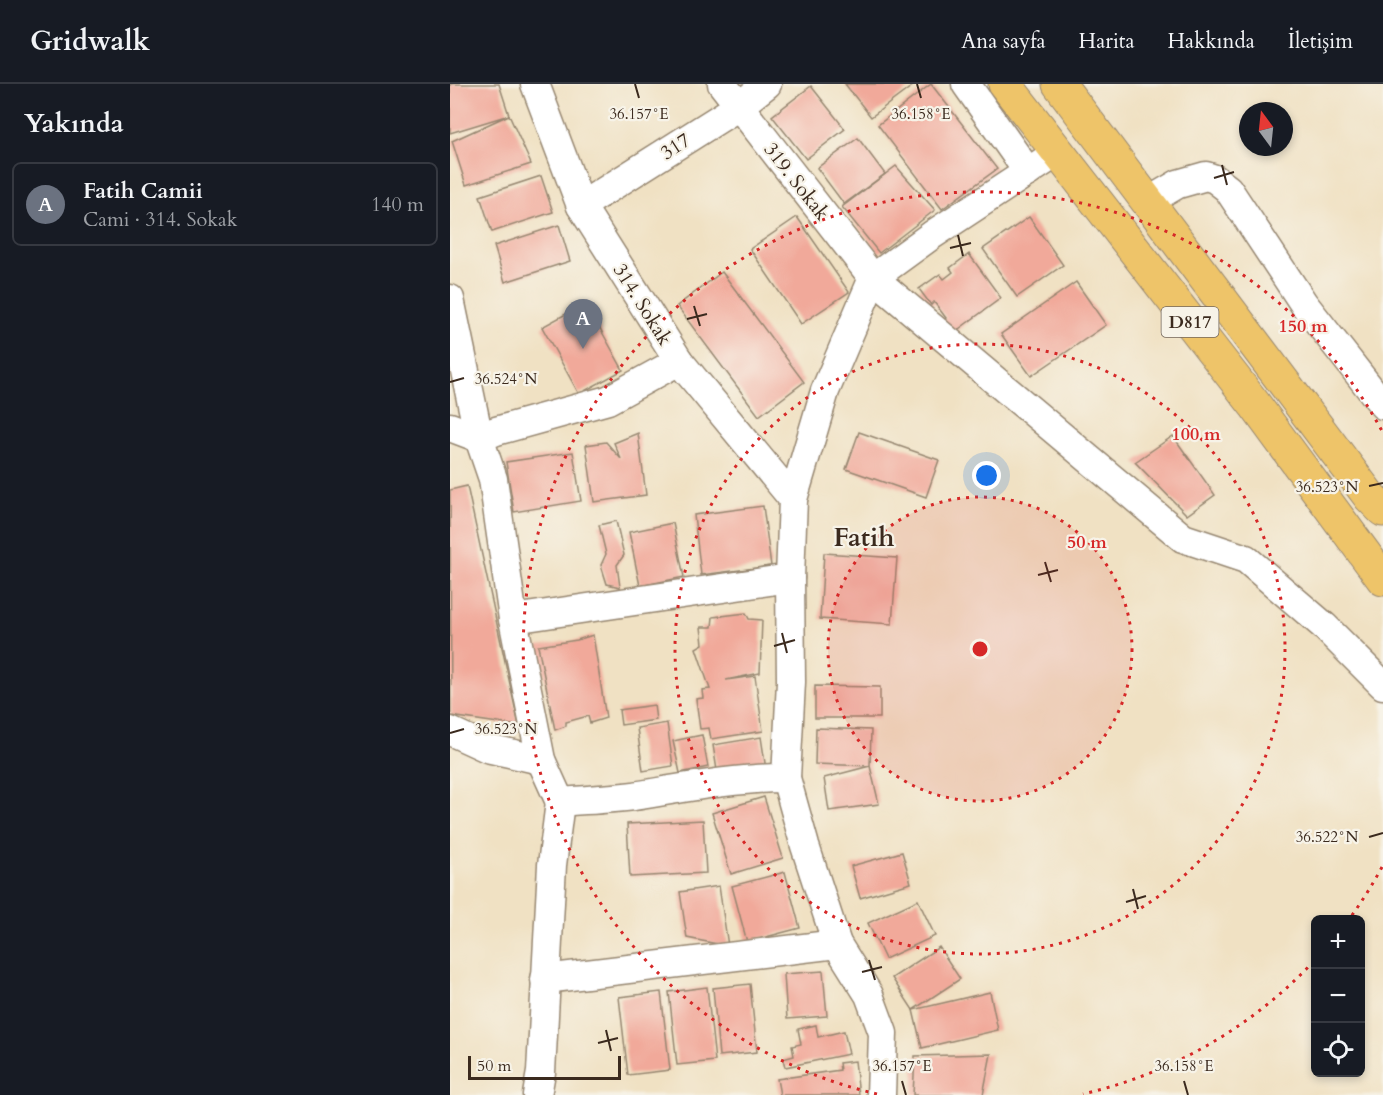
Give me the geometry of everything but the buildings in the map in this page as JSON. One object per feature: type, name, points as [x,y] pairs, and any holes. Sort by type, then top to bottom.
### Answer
[{"type":"highway","name":"D817","points":[[1005,84],[1255,405],[1379,572]]},
{"type":"highway","name":"D817","points":[[1059,84],[1379,506]]},
{"type":"street","name":"314. Sokak","points":[[535,84],[581,206],[679,361],[793,499]]},
{"type":"street","name":"317","points":[[581,206],[730,95],[768,84]]},
{"type":"street","points":[[966,84],[1028,172]]},
{"type":"street","name":"319. Sokak","points":[[730,95],[873,278],[1183,538],[1246,559],[1324,626],[1383,685]]},
{"type":"street","points":[[881,1095],[883,1033],[869,995],[837,944],[805,846],[786,778],[791,682],[790,578],[793,499],[825,391],[873,278],[1058,152]]},
{"type":"street","points":[[1149,201],[1178,184],[1206,176],[1228,189],[1304,304],[1383,405]]},
{"type":"street","points":[[450,299],[479,438],[493,479],[513,619],[541,760],[560,802],[552,865],[541,1072],[537,1095]]},
{"type":"street","points":[[450,427],[479,438],[496,431],[608,400],[679,361]]},
{"type":"street","points":[[513,619],[790,578]]},
{"type":"street","points":[[450,731],[487,748],[541,760]]},
{"type":"street","points":[[560,802],[632,796],[678,788],[767,778],[786,778]]},
{"type":"street","points":[[545,979],[837,944]]},
{"type":"place","name":"Fatih Camii","points":[[583,349]]},
{"type":"district","name":"Fatih","points":[[864,537]]}]
